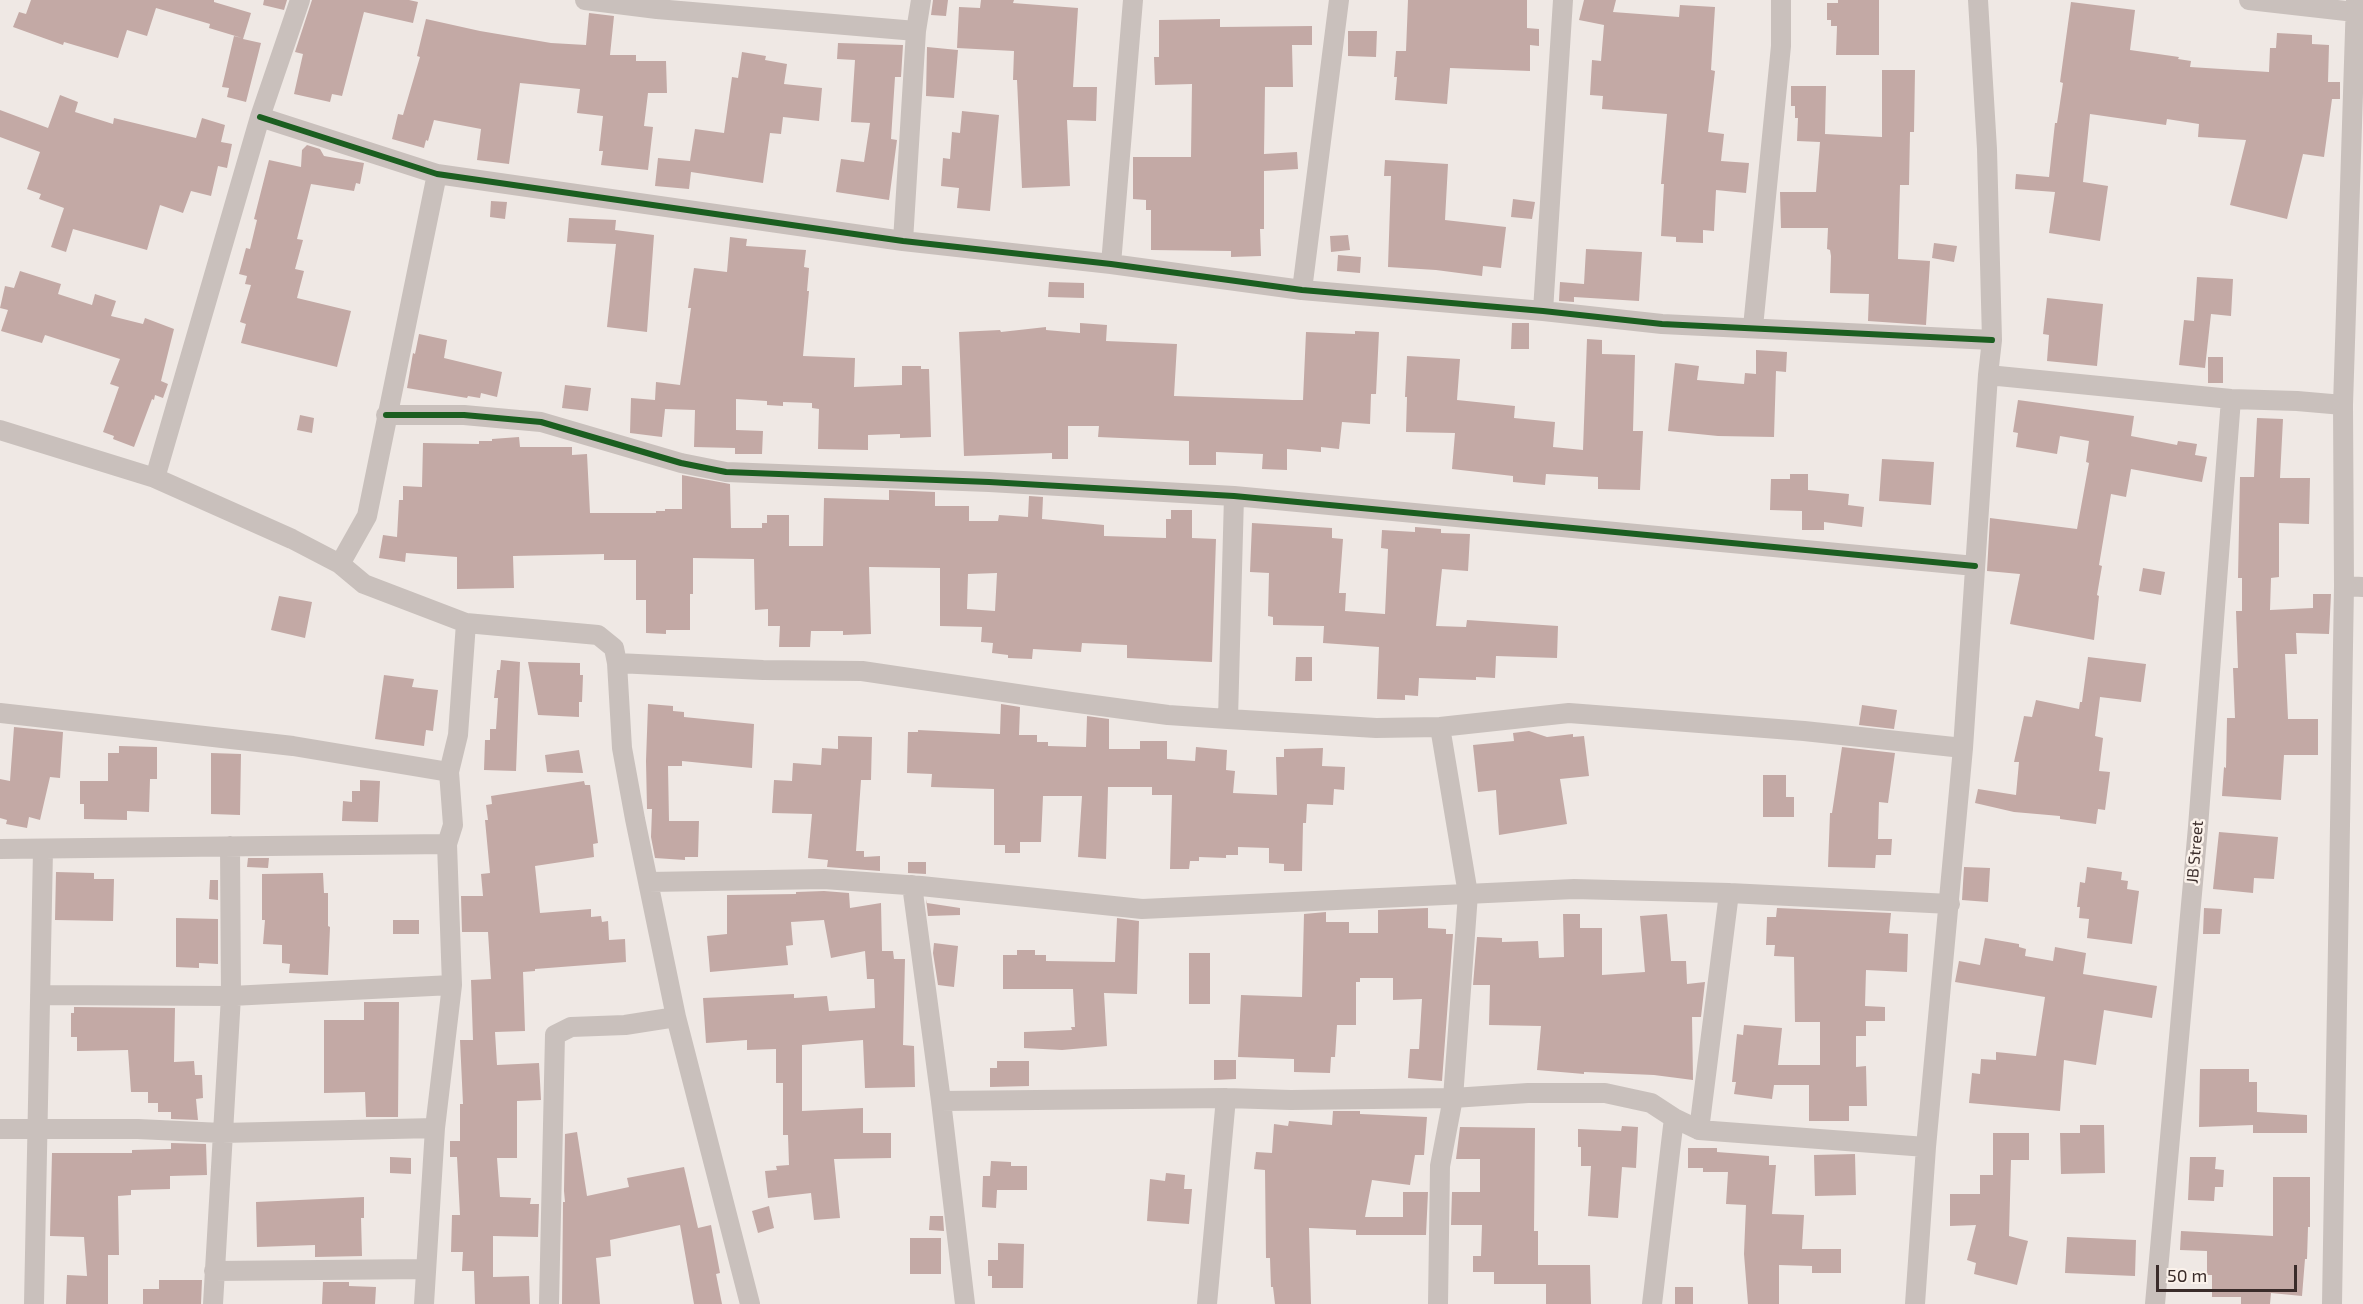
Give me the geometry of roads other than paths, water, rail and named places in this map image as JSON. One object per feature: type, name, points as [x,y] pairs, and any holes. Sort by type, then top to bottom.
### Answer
[{"type":"street","points":[[155,478],[260,117],[300,0]]},
{"type":"street","points":[[585,0],[657,9],[916,31]]},
{"type":"street","points":[[903,241],[916,31],[921,0]]},
{"type":"street","points":[[1111,264],[1133,0]]},
{"type":"street","points":[[1302,290],[1339,0]]},
{"type":"street","points":[[1543,310],[1563,0]]},
{"type":"street","points":[[1754,327],[1781,46],[1780,0]]},
{"type":"street","points":[[1921,1304],[1915,1304],[1926,1147],[1963,748],[1992,340],[1987,149],[1977,0]]},
{"type":"street","points":[[2249,0],[2356,6],[2343,405],[2354,586],[2332,1304]]},
{"type":"street","points":[[260,117],[437,174],[903,241],[1111,264],[1302,290],[1543,310],[1662,324],[1992,340]]},
{"type":"street","points":[[340,564],[367,516],[437,174]]},
{"type":"street","points":[[1988,375],[2231,399],[2343,405]]},
{"type":"street","name":"JB Street","points":[[2155,1304],[2198,827],[2231,399]]},
{"type":"street","points":[[386,415],[464,415],[541,422],[681,463],[726,472],[989,482],[1234,496],[1975,566]]},
{"type":"street","points":[[0,430],[155,478],[292,539],[340,564],[364,584],[466,623],[598,635],[614,648],[622,748],[676,1017],[750,1304]]},
{"type":"street","points":[[1228,719],[1234,496]]},
{"type":"street","points":[[424,1304],[435,1128],[452,985],[447,844],[453,825],[449,772],[458,735],[466,623]]},
{"type":"street","points":[[617,663],[763,670],[862,671],[1168,715],[1228,719],[1376,728],[1440,727],[1569,713],[1804,731],[1963,748]]},
{"type":"street","points":[[0,713],[292,746],[449,772]]},
{"type":"street","points":[[1438,1304],[1440,1166],[1453,1098],[1468,894],[1440,727]]},
{"type":"street","points":[[0,849],[447,844]]},
{"type":"street","points":[[213,1304],[231,996],[230,846]]},
{"type":"street","points":[[34,1304],[43,850]]},
{"type":"street","points":[[649,882],[824,879],[912,885],[1142,909],[1574,889],[1729,893],[1950,904]]},
{"type":"street","points":[[912,885],[966,1304]]},
{"type":"street","points":[[1699,1130],[1729,893]]},
{"type":"street","points":[[40,995],[231,996],[452,985]]},
{"type":"street","points":[[549,1304],[555,1035],[571,1027],[624,1025],[676,1017]]},
{"type":"street","points":[[941,1101],[1453,1098],[1528,1093],[1605,1093],[1651,1103],[1699,1130],[1926,1147]]},
{"type":"street","points":[[1207,1304],[1226,1098]]},
{"type":"street","points":[[1652,1304],[1674,1118]]},
{"type":"street","points":[[0,1129],[222,1133],[435,1128]]},
{"type":"street","points":[[214,1271],[425,1269]]}]
